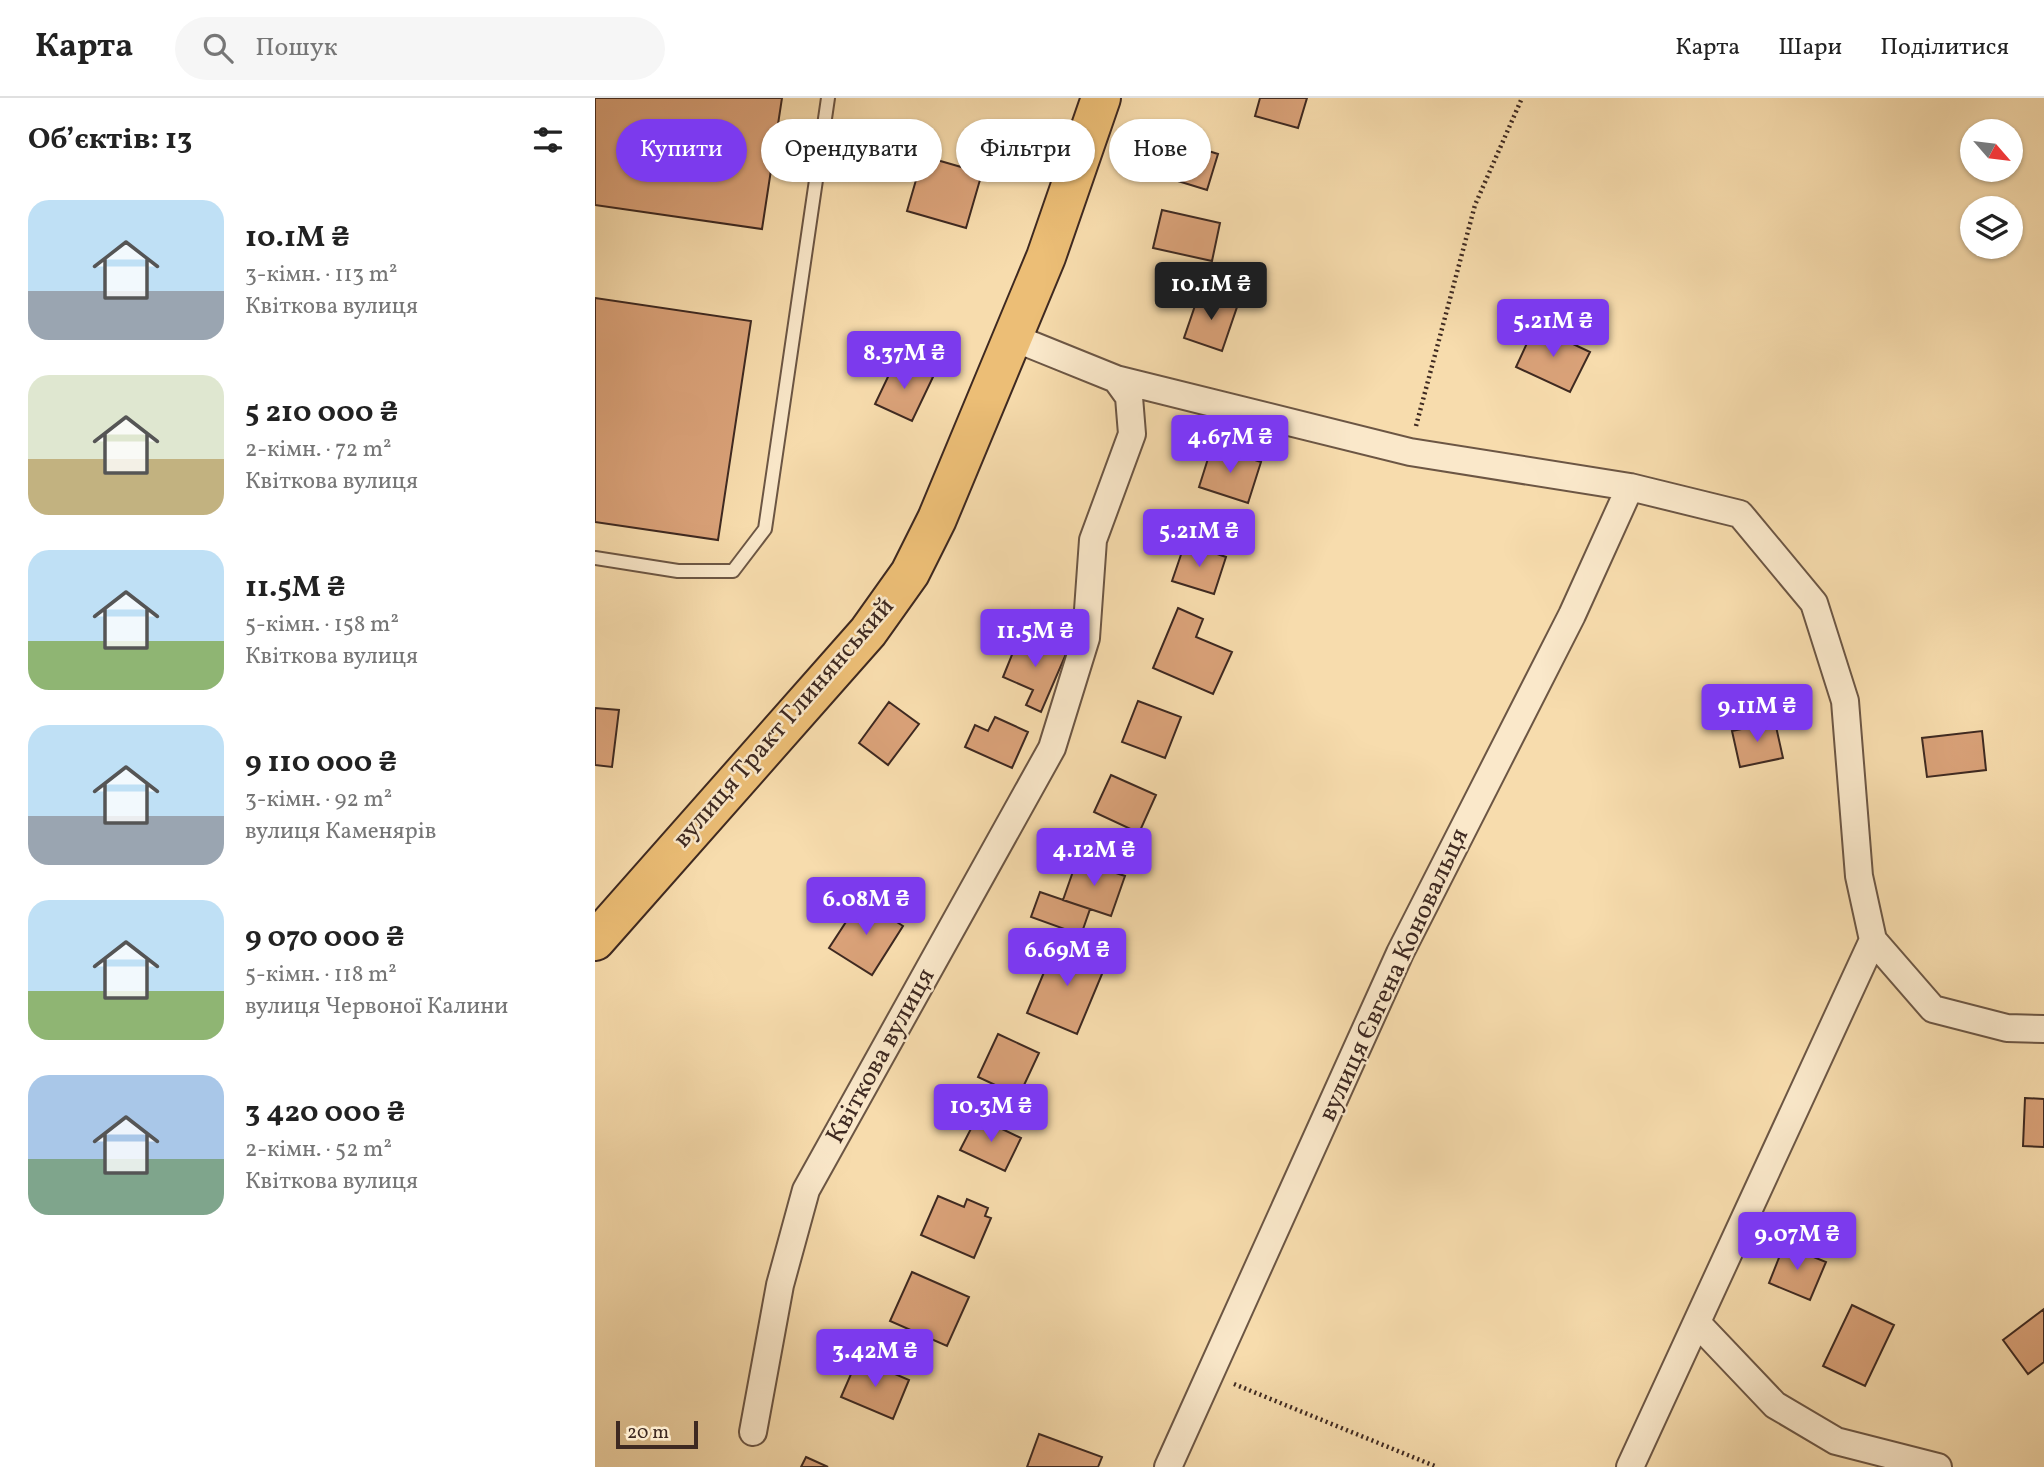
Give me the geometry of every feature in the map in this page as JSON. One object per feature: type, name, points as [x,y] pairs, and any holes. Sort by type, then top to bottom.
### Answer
[{"type":"main road","name":"вулиця Тракт Глинянський","points":[[595,941],[868,632],[910,573],[937,519],[1046,257],[1101,98]]},
{"type":"street","points":[[1012,337],[1116,379],[1410,452],[1630,487],[1740,514],[1814,603],[1845,701],[1859,876],[1873,940],[1933,1009],[2007,1028],[2044,1029]]},
{"type":"street","name":"Квіткова вулиця","points":[[753,1432],[780,1285],[806,1191],[1052,748],[1086,638],[1093,540],[1132,435],[1129,397],[1116,379]]},
{"type":"street","name":"вулиця Євгена Коновальця","points":[[1168,1467],[1401,953],[1572,615],[1630,487]]},
{"type":"street","points":[[1630,1467],[1873,940]]},
{"type":"street","points":[[1697,1323],[1775,1405],[1836,1441],[1938,1467]]},
{"type":"lane","points":[[595,558],[677,571],[733,571],[765,529],[828,98]]},
{"type":"path","points":[[1410,452],[1475,205],[1522,98]]},
{"type":"path","points":[[1210,1374],[1437,1467]]},
{"type":"building","points":[[595,98],[782,98],[779,119],[761,119],[761,182],[769,182],[762,229],[595,205]]},
{"type":"building","points":[[1260,98],[1307,98],[1298,128],[1255,116]]},
{"type":"building","points":[[1211,152],[1218,154],[1211,177]]},
{"type":"building","points":[[942,161],[956,166],[956,182],[979,182],[966,228],[907,211],[915,182],[942,182]]},
{"type":"building","points":[[1181,182],[1209,182],[1207,190]]},
{"type":"building","points":[[1162,210],[1220,223],[1212,261],[1153,248]]},
{"type":"building","points":[[1199,294],[1237,307],[1222,351],[1184,338]]},
{"type":"building","points":[[595,298],[751,321],[718,540],[595,522]]},
{"type":"building","points":[[1535,326],[1590,352],[1570,392],[1516,367]]},
{"type":"building","points":[[896,360],[933,377],[912,421],[875,404]]},
{"type":"building","points":[[1212,446],[1261,462],[1248,503],[1199,487]]},
{"type":"building","points":[[1185,543],[1226,557],[1214,594],[1172,581]]},
{"type":"building","points":[[1178,608],[1203,619],[1196,637],[1232,652],[1213,694],[1153,668]]},
{"type":"building","points":[[1020,635],[1066,654],[1041,712],[1026,705],[1033,690],[1003,677]]},
{"type":"building","points":[[1138,701],[1181,717],[1165,758],[1122,742]]},
{"type":"building","points":[[889,702],[919,724],[888,765],[859,743]]},
{"type":"building","points":[[595,708],[619,710],[612,767],[595,765]]},
{"type":"building","points":[[995,717],[1028,732],[1012,768],[965,747],[975,725],[988,731]]},
{"type":"building","points":[[1775,722],[1783,758],[1740,767],[1732,731]]},
{"type":"building","points":[[1982,731],[1986,770],[1927,777],[1922,738]]},
{"type":"building","points":[[1111,775],[1156,795],[1139,833],[1094,812]]},
{"type":"building","points":[[1077,860],[1125,876],[1111,916],[1063,900]]},
{"type":"building","points":[[1040,892],[1090,909],[1081,935],[1031,917]]},
{"type":"building","points":[[861,899],[903,926],[872,975],[829,948]]},
{"type":"building","points":[[1057,941],[1107,962],[1077,1034],[1027,1013]]},
{"type":"building","points":[[998,1034],[1039,1053],[1019,1096],[978,1077]]},
{"type":"building","points":[[2025,1098],[2044,1099],[2044,1147],[2023,1146]]},
{"type":"building","points":[[977,1117],[1021,1138],[1005,1171],[960,1150]]},
{"type":"building","points":[[938,1196],[964,1207],[967,1199],[988,1208],[985,1216],[991,1218],[974,1258],[921,1235]]},
{"type":"building","points":[[1784,1245],[1826,1262],[1810,1300],[1769,1283]]},
{"type":"building","points":[[912,1272],[969,1297],[947,1346],[890,1321]]},
{"type":"building","points":[[1852,1305],[1894,1325],[1865,1386],[1823,1366]]},
{"type":"building","points":[[2044,1309],[2044,1362],[2028,1374],[2003,1340]]},
{"type":"building","points":[[858,1358],[909,1380],[893,1419],[841,1397]]},
{"type":"building","points":[[1039,1434],[1102,1457],[1098,1467],[1027,1467]]},
{"type":"building","points":[[806,1457],[828,1467],[801,1467]]}]
